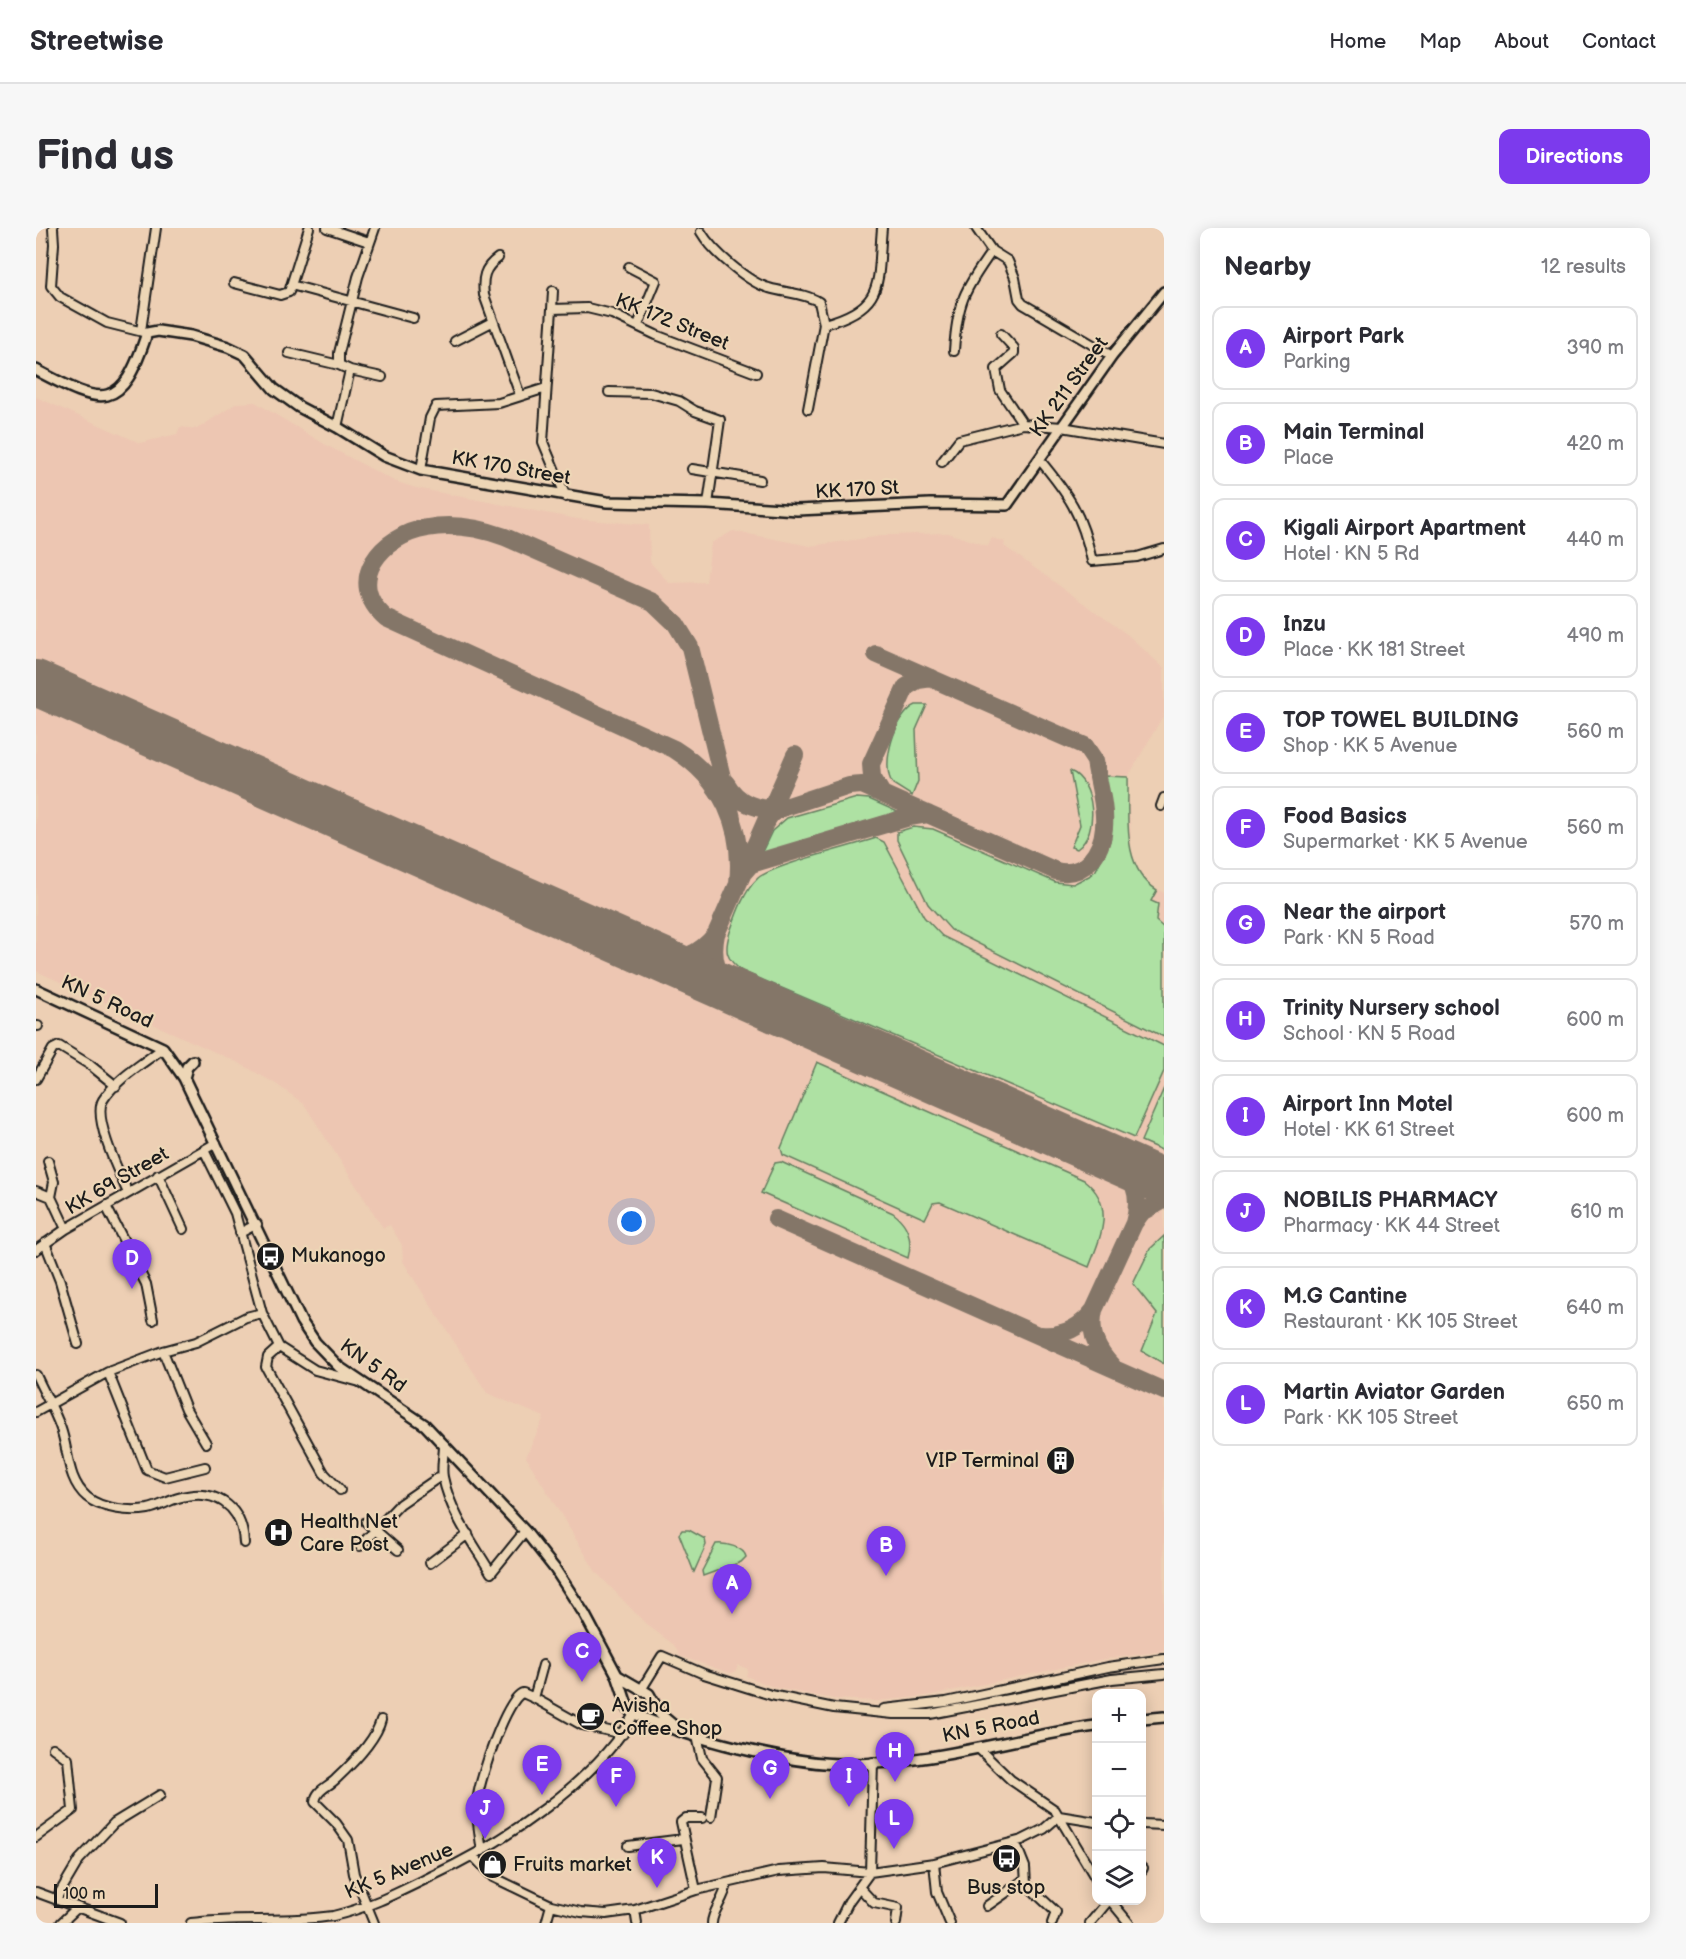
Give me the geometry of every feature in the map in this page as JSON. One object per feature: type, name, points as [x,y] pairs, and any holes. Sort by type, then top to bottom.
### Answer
[{"type":"main road","name":"KK 211 Street","points":[[1007,505],[1112,356],[1164,292]]},
{"type":"main road","name":"KK 170 Street","points":[[144,332],[158,331],[191,336],[228,347],[245,355],[286,398],[384,456],[421,470],[566,497],[607,502],[708,504]]},
{"type":"main road","points":[[36,370],[91,395],[110,395],[124,387],[139,359],[144,332]]},
{"type":"main road","name":"KK 170 St","points":[[708,504],[797,510],[930,504],[1007,505]]},
{"type":"main road","name":"KN 5 Road","points":[[36,988],[163,1048]]},
{"type":"main road","name":"KN 5 Rd","points":[[163,1048],[184,1078],[257,1224],[301,1321],[315,1342],[339,1367],[409,1412],[444,1444],[525,1531],[555,1569],[585,1615],[617,1675],[627,1703],[636,1715]]},
{"type":"main road","points":[[184,1078],[187,1067],[193,1061]]},
{"type":"main road","name":"KN 5 Rd","points":[[617,1675],[649,1694],[660,1714],[679,1730]]},
{"type":"main road","points":[[627,1703],[629,1695],[640,1690]]},
{"type":"main road","points":[[636,1715],[650,1710],[652,1701]]},
{"type":"main road","points":[[636,1715],[679,1730]]},
{"type":"main road","points":[[1146,1719],[1164,1717]]},
{"type":"main road","name":"KN 5 Road","points":[[679,1730],[800,1760],[849,1764],[979,1749],[1092,1727]]},
{"type":"street","points":[[52,228],[54,244],[51,286],[60,297],[107,323],[144,332],[156,228]]},
{"type":"street","points":[[234,283],[285,295],[289,292],[309,228]]},
{"type":"street","points":[[327,228],[369,242]]},
{"type":"street","points":[[339,365],[352,301],[375,228]]},
{"type":"street","points":[[824,324],[850,317],[874,293],[879,283],[882,228]]},
{"type":"street","points":[[975,229],[992,251],[1008,261],[1015,278],[1019,299],[1023,304],[1112,356]]},
{"type":"street","points":[[701,232],[710,244],[750,279],[766,287],[819,302],[824,324],[808,409]]},
{"type":"street","points":[[954,351],[959,306],[970,281],[992,251]]},
{"type":"street","points":[[498,258],[490,264],[482,281],[492,322],[520,395]]},
{"type":"street","points":[[629,267],[656,281],[638,325]]},
{"type":"street","points":[[291,285],[413,318]]},
{"type":"street","points":[[553,291],[553,332],[546,388],[544,448],[566,497]]},
{"type":"street","name":"KK 172 Street","points":[[552,309],[587,308],[612,314],[656,335],[756,373]]},
{"type":"street","points":[[455,341],[492,322]]},
{"type":"street","points":[[1001,334],[1014,348],[1014,353],[996,369],[996,383],[1023,424]]},
{"type":"street","points":[[289,352],[382,377]]},
{"type":"street","points":[[337,427],[350,370]]},
{"type":"street","points":[[421,470],[430,418],[436,406],[488,405],[546,388]]},
{"type":"street","points":[[609,392],[651,393],[679,401],[695,411],[720,420],[708,504]]},
{"type":"street","points":[[942,462],[959,440],[1023,424],[1062,427],[1164,444]]},
{"type":"street","points":[[1039,459],[1073,503],[1086,534],[1092,561],[1137,557],[1164,549]]},
{"type":"street","points":[[692,469],[760,480]]},
{"type":"street","points":[[1161,806],[1164,798]]},
{"type":"street","points":[[36,1079],[53,1050],[59,1046],[82,1059],[116,1086]]},
{"type":"street","points":[[128,1193],[102,1124],[103,1101],[116,1086],[163,1048]]},
{"type":"street","name":"KK 69 Street","points":[[36,1251],[45,1243],[158,1174],[216,1143]]},
{"type":"street","points":[[204,1150],[235,1213],[262,1312],[279,1347],[315,1370],[361,1382]]},
{"type":"street","points":[[48,1161],[54,1182],[51,1197],[66,1230]]},
{"type":"street","points":[[158,1174],[183,1229]]},
{"type":"street","points":[[36,1191],[51,1197]]},
{"type":"street","points":[[106,1206],[146,1284],[153,1320]]},
{"type":"street","points":[[240,1233],[257,1224]]},
{"type":"street","points":[[45,1243],[60,1281],[78,1344]]},
{"type":"street","points":[[36,1412],[108,1372],[163,1351],[196,1342],[246,1317],[262,1312]]},
{"type":"street","points":[[279,1347],[268,1357],[266,1367],[324,1473],[340,1490]]},
{"type":"street","points":[[163,1351],[186,1409],[206,1443]]},
{"type":"street","points":[[108,1372],[143,1464],[150,1474],[165,1477],[205,1467]]},
{"type":"street","points":[[36,1376],[62,1430],[76,1486],[88,1499],[128,1510],[150,1509],[194,1494],[211,1496],[225,1503],[239,1515],[244,1543]]},
{"type":"street","points":[[444,1444],[442,1475],[453,1508],[491,1573],[525,1531]]},
{"type":"street","points":[[360,1546],[400,1504],[442,1475]]},
{"type":"street","points":[[366,1522],[398,1550]]},
{"type":"street","points":[[430,1563],[468,1534]]},
{"type":"street","points":[[640,1690],[662,1656],[704,1674],[771,1695],[834,1708],[930,1714],[1112,1679],[1164,1674]]},
{"type":"street","points":[[861,1710],[934,1704],[1108,1667],[1164,1659]]},
{"type":"street","points":[[534,1698],[543,1665]]},
{"type":"street","points":[[482,1851],[478,1832],[478,1796],[483,1772],[509,1708],[521,1692],[582,1725],[623,1734]]},
{"type":"street","name":"KK 5 Avenue","points":[[191,1923],[299,1921],[332,1916],[368,1906],[474,1857],[537,1813],[587,1772],[623,1734],[636,1715]]},
{"type":"street","points":[[374,1923],[354,1874],[348,1840],[336,1823],[317,1805],[315,1798],[373,1739],[381,1720]]},
{"type":"street","points":[[697,1736],[702,1758],[717,1777],[711,1817]]},
{"type":"street","points":[[36,1837],[73,1810],[68,1759],[53,1748]]},
{"type":"street","points":[[979,1749],[1011,1780],[1047,1804],[1059,1816],[1092,1872]]},
{"type":"street","points":[[838,1923],[849,1900],[870,1872],[873,1762]]},
{"type":"street","points":[[56,1899],[79,1860],[92,1845],[114,1824],[160,1795]]},
{"type":"street","points":[[1059,1816],[1092,1821]]},
{"type":"street","points":[[474,1857],[493,1878],[551,1905],[580,1912],[606,1914],[635,1910],[696,1890],[792,1869],[824,1868],[870,1872],[934,1863],[1015,1842],[1044,1829],[1059,1816]]},
{"type":"street","points":[[696,1890],[683,1839],[682,1819],[702,1818]]},
{"type":"street","points":[[1146,1824],[1164,1825]]},
{"type":"street","points":[[628,1846],[683,1839]]},
{"type":"street","points":[[1015,1842],[1025,1867],[1024,1880],[1034,1893],[1056,1912],[1052,1923]]},
{"type":"street","points":[[934,1863],[937,1892],[950,1923]]},
{"type":"street","points":[[987,1906],[1024,1880]]},
{"type":"street","points":[[712,1923],[713,1913],[724,1898],[727,1883]]},
{"type":"street","points":[[860,1888],[874,1903],[898,1908],[896,1923]]},
{"type":"street","points":[[36,1892],[98,1919],[120,1923]]},
{"type":"street","points":[[546,1923],[551,1905]]},
{"type":"street","points":[[1090,1923],[1106,1905]]},
{"type":"street","points":[[1114,1905],[1129,1923]]},
{"type":"street","points":[[61,1923],[77,1908]]},
{"type":"street","points":[[635,1910],[637,1923]]},
{"type":"shaded area","points":[[36,397],[140,443],[177,434],[180,427],[197,429],[237,403],[255,402],[326,445],[394,481],[416,488],[577,519],[649,525],[650,562],[669,583],[706,582],[711,543],[733,531],[810,546],[889,535],[948,533],[988,546],[992,538],[1005,542],[1004,546],[1128,635],[1164,668],[1164,714],[1128,777],[1132,857],[1135,868],[1147,884],[1164,893],[1164,1651],[1099,1660],[926,1696],[877,1701],[834,1699],[776,1688],[746,1676],[748,1669],[738,1665],[735,1672],[730,1673],[680,1656],[674,1645],[646,1624],[596,1572],[526,1457],[544,1417],[487,1393],[403,1261],[402,1245],[390,1225],[383,1228],[304,1104],[276,1084],[239,1063],[36,971]]},
{"type":"green space","points":[[916,705],[927,705],[916,730],[918,781],[912,796],[893,784],[889,776],[888,765],[896,729],[902,718]]},
{"type":"green space","points":[[1070,771],[1085,785],[1092,808],[1089,831],[1077,849],[1071,847],[1080,825]]},
{"type":"green space","points":[[1105,776],[1128,777],[1128,823],[1132,854],[1145,880],[1157,890],[1151,901],[1158,904],[1156,921],[1164,928],[1164,1037],[951,930],[928,904],[897,840],[897,832],[913,827],[933,829],[1055,882],[1073,884],[1096,870],[1110,841],[1112,826]]},
{"type":"green space","points":[[857,798],[869,799],[898,812],[761,854],[772,831],[787,818]]},
{"type":"green space","points":[[876,838],[884,842],[924,917],[942,936],[1164,1046],[1164,1071],[1134,1138],[742,971],[733,963],[727,950],[730,932],[745,896],[758,878],[780,867]]},
{"type":"green space","points":[[817,1062],[1084,1180],[1094,1190],[1103,1210],[1101,1232],[1089,1267],[940,1202],[933,1203],[925,1219],[783,1155],[781,1148]]},
{"type":"green space","points":[[1164,1088],[1164,1151],[1141,1141]]},
{"type":"green space","points":[[781,1162],[893,1213],[908,1232],[910,1245],[908,1258],[761,1193],[775,1163]]},
{"type":"green space","points":[[1164,1236],[1164,1364],[1142,1351],[1157,1314],[1133,1284],[1150,1249]]},
{"type":"green space","points":[[682,1530],[689,1530],[705,1539],[706,1545],[694,1572],[679,1534]]},
{"type":"green space","points":[[716,1544],[738,1548],[746,1557],[741,1562],[703,1576],[702,1571]]},
{"type":"taxiway","points":[[732,818],[690,647],[676,624],[653,602],[505,537],[467,527],[447,526],[411,532],[383,550],[374,562],[368,575],[368,589],[374,604],[386,618],[674,749],[691,761],[717,790],[733,824],[739,862],[738,883]]},
{"type":"taxiway","points":[[765,823],[771,814],[779,809],[849,786],[862,785],[1056,871],[1075,871],[1083,867],[1095,854],[1103,837],[1104,811],[1095,761],[1085,746],[876,654]]},
{"type":"taxiway","points":[[881,792],[872,777],[871,764],[906,687],[918,680],[932,678]]},
{"type":"taxiway","points":[[734,992],[716,965],[714,951],[716,934],[795,755]]},
{"type":"taxiway","points":[[726,783],[742,801],[756,807],[779,809]]},
{"type":"taxiway","points":[[743,873],[751,864],[909,817],[928,814]]},
{"type":"taxiway","points":[[655,957],[674,958],[689,955],[703,947],[716,934]]},
{"type":"taxiway","points":[[1041,1335],[1071,1330],[1094,1310],[1134,1223],[1137,1203],[1134,1186],[1125,1171],[1109,1157]]},
{"type":"taxiway","points":[[1134,1223],[1141,1213],[1164,1200]]},
{"type":"taxiway","points":[[776,1219],[1164,1391]]},
{"type":"taxiway","points":[[1094,1310],[1092,1326],[1095,1341],[1113,1367]]},
{"type":"runway","points":[[36,683],[1164,1182]]},
{"type":"place","name":"Mukanogo","points":[[270,1256]]},
{"type":"place","name":"Inzu","points":[[132,1289]]},
{"type":"place","name":"VIP Terminal","points":[[1060,1461]]},
{"type":"place","name":"Health Net Care Post","points":[[279,1533]]},
{"type":"place","name":"Main Terminal","points":[[886,1576]]},
{"type":"place","name":"Airport Park","points":[[732,1614]]},
{"type":"place","name":"Kigali Airport Apartment","points":[[582,1682]]},
{"type":"place","name":"Avisha Coffee Shop","points":[[591,1717]]},
{"type":"place","name":"Trinity Nursery school","points":[[895,1782]]},
{"type":"place","name":"TOP TOWEL BUILDING","points":[[542,1795]]},
{"type":"place","name":"Near the airport","points":[[770,1799]]},
{"type":"place","name":"Food Basics","points":[[616,1807]]},
{"type":"place","name":"Airport Inn Motel","points":[[849,1807]]},
{"type":"place","name":"NOBILIS PHARMACY","points":[[485,1839]]},
{"type":"place","name":"Martin Aviator Garden","points":[[894,1849]]},
{"type":"place","name":"Bus stop","points":[[1006,1858]]},
{"type":"place","name":"Fruits market","points":[[492,1865]]},
{"type":"place","name":"M.G Cantine","points":[[657,1888]]}]
